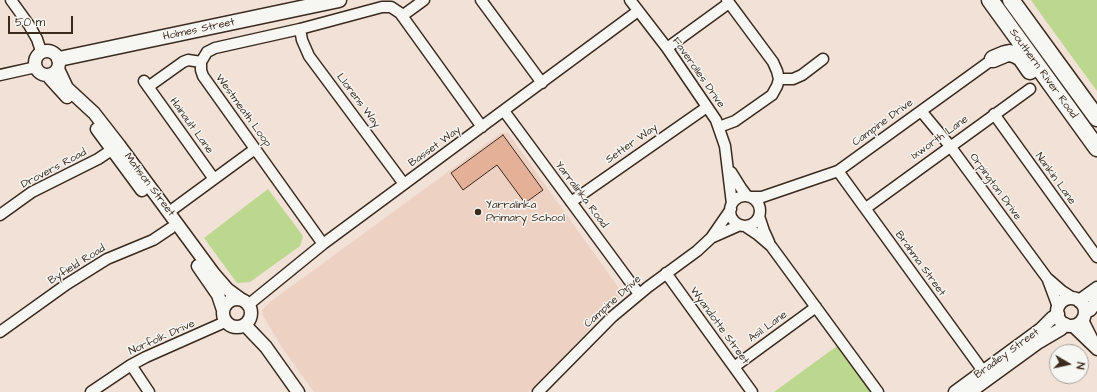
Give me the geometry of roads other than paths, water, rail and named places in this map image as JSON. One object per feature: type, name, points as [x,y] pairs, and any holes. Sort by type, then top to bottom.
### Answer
[{"type":"main road","name":"Holmes Street","points":[[58,64],[339,0]]},
{"type":"main road","name":"Southern River Road","points":[[990,0],[1097,148]]},
{"type":"main road","name":"Southern River Road","points":[[1011,0],[1097,118]]},
{"type":"main road","points":[[993,59],[1005,54],[1016,55],[1021,58],[1056,105],[1060,108],[1068,108]]},
{"type":"street","points":[[11,0],[29,25],[42,51]]},
{"type":"street","points":[[402,16],[424,0]]},
{"type":"street","points":[[481,0],[542,83]]},
{"type":"street","name":"Faverolles Drive","points":[[630,0],[667,48],[713,114],[725,146],[731,207]]},
{"type":"street","points":[[667,48],[728,2],[773,62],[779,79],[778,86],[772,95],[735,122],[719,127]]},
{"type":"street","points":[[201,62],[207,52],[215,48],[300,29],[382,7],[394,9],[402,16],[482,127]]},
{"type":"street","name":"Basset Way","points":[[245,303],[638,11]]},
{"type":"street","name":"Llorens Way","points":[[300,29],[302,40],[309,56],[404,184]]},
{"type":"street","points":[[50,50],[54,52],[58,64],[51,74],[47,75],[39,72],[36,67],[36,56],[42,51],[50,50]]},
{"type":"street","points":[[779,79],[792,79],[802,75],[823,59]]},
{"type":"street","name":"Campine Drive","points":[[749,196],[762,197],[838,171],[993,59]]},
{"type":"street","name":"Hainault Lane","points":[[201,62],[188,60],[146,84],[214,179]]},
{"type":"street","name":"Westmeath Loop","points":[[201,62],[203,76],[323,244]]},
{"type":"street","name":"Matison Street","points":[[58,64],[67,88],[94,113],[115,147],[209,281],[218,296],[224,316]]},
{"type":"street","points":[[0,75],[36,67]]},
{"type":"street","name":"Matison Street","points":[[47,75],[64,94],[89,117],[115,147],[169,212],[218,279],[227,289],[245,303]]},
{"type":"street","name":"Ixworth Lane","points":[[866,208],[1030,89]]},
{"type":"street","name":"Setter Way","points":[[571,202],[707,106]]},
{"type":"street","name":"Yarralinka Road","points":[[504,111],[639,294]]},
{"type":"street","name":"Orpington Drive","points":[[921,111],[950,146],[1047,278],[1062,291],[1076,299]]},
{"type":"street","name":"Nankin Lane","points":[[994,114],[1097,257]]},
{"type":"street","name":"Drovers Road","points":[[0,215],[32,192],[98,159],[115,147]]},
{"type":"street","points":[[169,212],[255,149]]},
{"type":"street","name":"Faverolles Drive","points":[[728,168],[741,188],[749,196]]},
{"type":"street","name":"Brahma Street","points":[[838,171],[983,371]]},
{"type":"street","name":"Campine Drive","points":[[760,214],[780,190]]},
{"type":"street","points":[[771,246],[757,234],[732,218],[731,207],[738,198],[749,196],[758,203],[764,231],[771,246],[878,392]]},
{"type":"street","name":"Campine Drive","points":[[538,392],[612,317],[666,273],[697,251],[711,238],[731,207]]},
{"type":"street","points":[[742,225],[755,223],[760,214]]},
{"type":"street","name":"Campine Drive","points":[[711,238],[742,225]]},
{"type":"street","name":"Byfield Road","points":[[0,332],[67,284],[107,259],[153,240],[171,228]]},
{"type":"street","name":"Wyandotte Street","points":[[666,273],[752,392]]},
{"type":"street","name":"Orpington Drive","points":[[1047,278],[1058,311]]},
{"type":"street","points":[[1097,288],[1076,299],[1064,300],[1058,311],[1060,320],[1076,321],[1088,329],[1097,350]]},
{"type":"street","points":[[237,299],[245,303],[251,313],[250,318],[245,325],[239,328],[234,327],[224,316],[228,302],[237,299]]},
{"type":"street","points":[[1076,299],[1083,306],[1076,321]]},
{"type":"street","name":"Bradley Street","points":[[970,392],[1039,342],[1076,321],[1090,310],[1097,301]]},
{"type":"street","name":"Asil Lane","points":[[734,367],[816,307]]},
{"type":"street","name":"Bradley Street","points":[[955,392],[1041,329],[1058,311]]},
{"type":"street","name":"Norfolk Drive","points":[[91,392],[131,365],[224,316]]},
{"type":"street","points":[[245,325],[266,347],[298,392]]},
{"type":"street","points":[[131,365],[149,392]]},
{"type":"place","name":"Yarralinka Primary School","points":[[478,212]]}]
